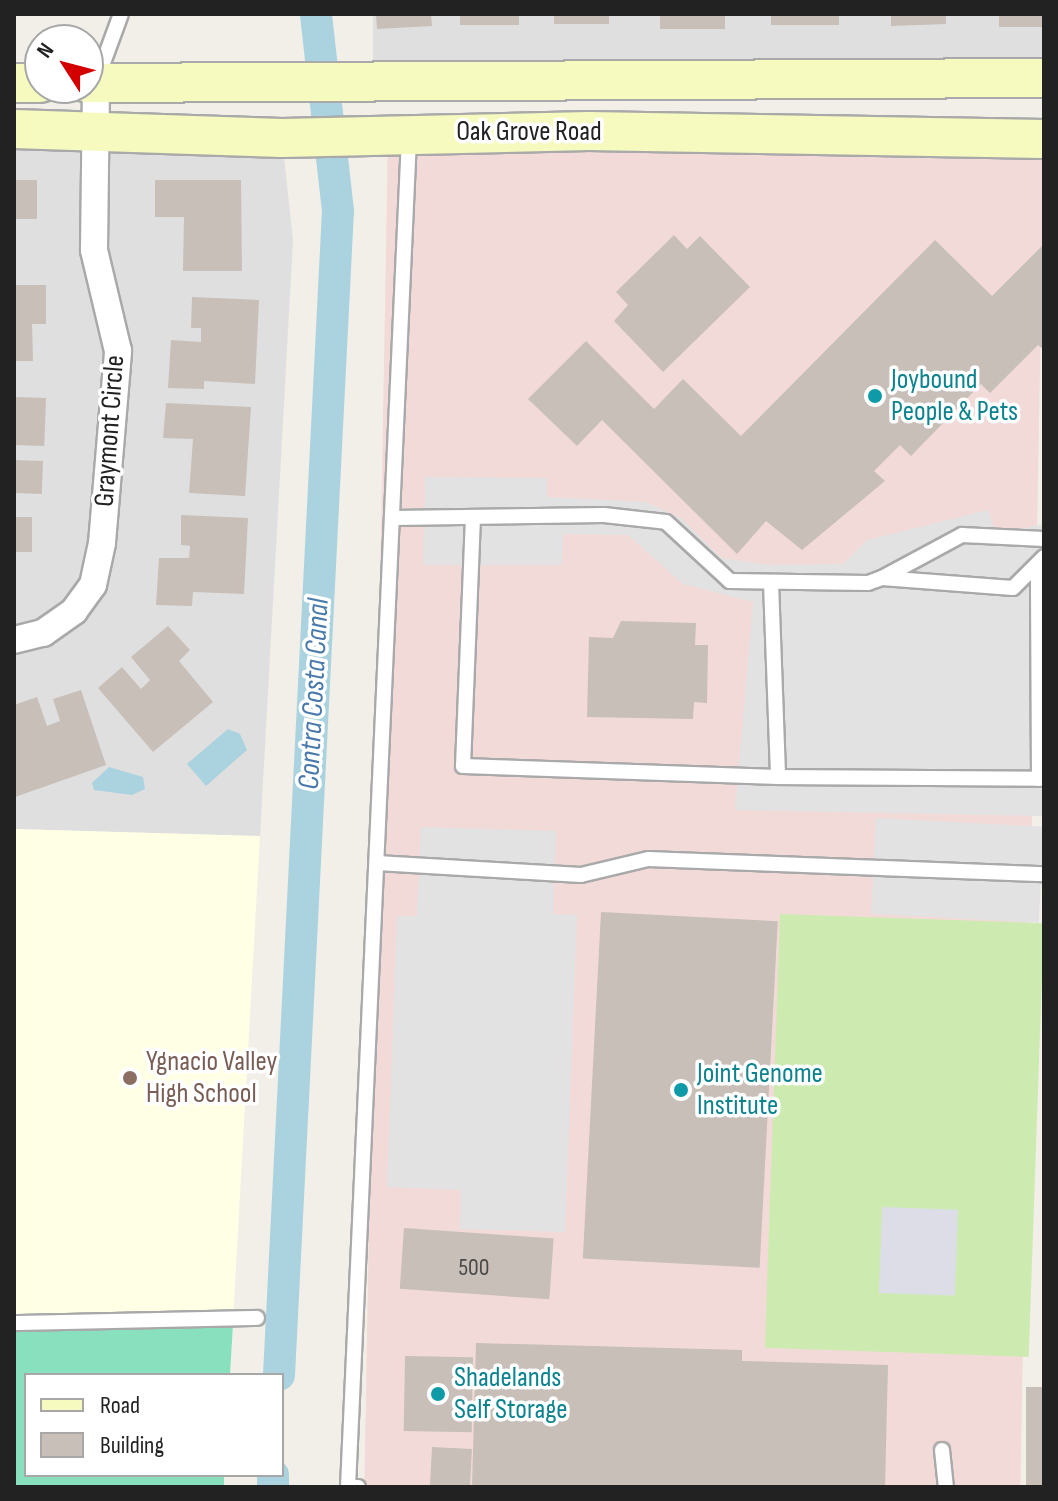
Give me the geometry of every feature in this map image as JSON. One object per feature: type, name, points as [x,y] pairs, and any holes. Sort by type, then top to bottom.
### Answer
[{"type":"main road","name":"Oak Grove Road","points":[[104,83],[289,79],[379,82],[1044,78]]},
{"type":"main road","points":[[409,132],[412,119],[423,113],[547,111],[572,95],[579,81]]},
{"type":"main road","name":"Oak Grove Road","points":[[14,129],[95,128],[300,137],[409,132],[1044,139]]},
{"type":"street","name":"Graymont Circle","points":[[14,640],[43,633],[74,611],[93,585],[102,543],[118,351],[94,250],[93,104]]},
{"type":"lane","points":[[104,54],[121,14]]},
{"type":"lane","points":[[358,1487],[348,1487],[409,132]]},
{"type":"lane","points":[[394,518],[604,515],[666,522],[730,581],[771,583],[868,583],[962,535],[1044,539]]},
{"type":"lane","points":[[473,517],[463,766],[778,777],[1039,779],[1041,561]]},
{"type":"lane","points":[[882,578],[1013,588],[1041,561]]},
{"type":"lane","points":[[771,583],[778,777]]},
{"type":"lane","points":[[377,863],[581,875],[648,859],[1044,874]]},
{"type":"lane","points":[[14,1323],[257,1318]]},
{"type":"lane","points":[[942,1450],[946,1487]]},
{"type":"shaded area","points":[[373,14],[1044,14],[1044,82],[373,82]]},
{"type":"shaded area","points":[[14,129],[282,138],[293,240],[260,836],[14,829]]},
{"type":"shaded area","points":[[388,133],[1044,144],[1020,1487],[364,1487]]},
{"type":"shaded area","points":[[425,477],[547,478],[547,497],[646,502],[681,518],[722,558],[769,565],[843,564],[867,540],[988,510],[996,534],[1044,524],[1044,816],[735,810],[753,602],[683,584],[628,535],[563,534],[562,565],[423,565]]},
{"type":"shaded area","points":[[876,818],[1044,827],[1039,923],[871,914]]},
{"type":"shaded area","points":[[421,827],[556,831],[553,914],[577,915],[565,1232],[460,1229],[461,1190],[387,1187],[397,916],[417,916]]},
{"type":"shaded area","name":"Ygnacio Valley High School","points":[[14,829],[260,836],[230,1373],[24,1373],[24,1477],[224,1477],[224,1487],[14,1487]]},
{"type":"shaded area","points":[[882,1207],[958,1210],[955,1296],[879,1293]]},
{"type":"green space","points":[[780,914],[1044,923],[1029,1357],[765,1348]]},
{"type":"green space","points":[[233,1324],[230,1373],[24,1373],[24,1477],[224,1477],[224,1487],[14,1487],[14,1327]]},
{"type":"water","points":[[228,729],[240,734],[247,750],[206,786],[187,764]]},
{"type":"water","points":[[109,767],[143,777],[145,789],[132,795],[94,790],[92,783]]},
{"type":"building","points":[[376,14],[431,14],[432,26],[377,29]]},
{"type":"building","points":[[460,14],[519,14],[519,25],[460,25]]},
{"type":"building","points":[[554,14],[609,14],[609,24],[554,24]]},
{"type":"building","points":[[660,14],[725,14],[725,29],[660,29]]},
{"type":"building","points":[[771,14],[839,14],[839,25],[771,25]]},
{"type":"building","points":[[891,14],[946,14],[946,24],[891,26]]},
{"type":"building","points":[[999,14],[1044,14],[1044,27],[999,27]]},
{"type":"building","points":[[14,180],[37,180],[37,219],[14,219]]},
{"type":"building","points":[[155,180],[241,180],[242,271],[183,271],[184,217],[155,217]]},
{"type":"building","points":[[674,235],[687,249],[700,236],[750,287],[663,372],[614,321],[628,305],[616,292]]},
{"type":"building","name":"Joybound People & Pets","points":[[935,240],[992,296],[1044,244],[1044,350],[1038,345],[990,393],[981,384],[911,456],[900,445],[874,471],[885,481],[802,550],[766,521],[737,554],[602,420],[577,446],[528,399],[586,341],[654,409],[683,379],[741,436]]},
{"type":"building","points":[[14,285],[46,285],[46,324],[32,324],[33,361],[14,361]]},
{"type":"building","points":[[192,297],[259,300],[255,384],[204,381],[204,389],[168,388],[171,340],[201,342],[201,328],[191,328]]},
{"type":"building","points":[[14,397],[46,398],[44,446],[14,445]]},
{"type":"building","points":[[166,403],[251,407],[245,496],[189,493],[193,439],[163,438]]},
{"type":"building","points":[[14,460],[43,461],[42,494],[14,493]]},
{"type":"building","points":[[181,515],[248,518],[244,594],[193,592],[192,606],[156,605],[159,558],[189,558],[190,546],[181,545]]},
{"type":"building","points":[[14,517],[32,517],[32,552],[14,552]]},
{"type":"building","points":[[621,621],[696,623],[695,645],[708,645],[707,703],[694,702],[693,719],[587,717],[589,637],[613,638]]},
{"type":"building","points":[[168,626],[190,650],[179,661],[213,702],[153,752],[98,688],[122,667],[141,689],[150,680],[131,657]]},
{"type":"building","points":[[81,690],[106,765],[15,797],[14,705],[37,697],[47,726],[60,721],[53,699]]},
{"type":"building","name":"Joint Genome Institute","points":[[601,912],[778,921],[760,1268],[583,1259]]},
{"type":"building","points":[[404,1228],[554,1238],[549,1299],[400,1289]]},
{"type":"building","points":[[476,1343],[742,1350],[742,1361],[888,1365],[885,1487],[472,1487]]},
{"type":"building","name":"Shadelands Self Storage","points":[[405,1356],[473,1357],[472,1432],[404,1431]]},
{"type":"building","points":[[1026,1387],[1044,1387],[1044,1487],[1026,1487]]},
{"type":"building","points":[[432,1447],[472,1449],[470,1487],[430,1487]]},
{"type":"waterway","name":"Contra Costa Canal","points":[[279,1373],[338,211],[316,14]]},
{"type":"waterway","name":"Contra Costa Canal","points":[[273,1477],[273,1487]]},
{"type":"place","name":"Joybound People & Pets","points":[[875,396]]},
{"type":"place","name":"Ygnacio Valley High School","points":[[130,1078]]},
{"type":"place","name":"Joint Genome Institute","points":[[681,1090]]},
{"type":"place","name":"Shadelands Self Storage","points":[[438,1394]]}]
